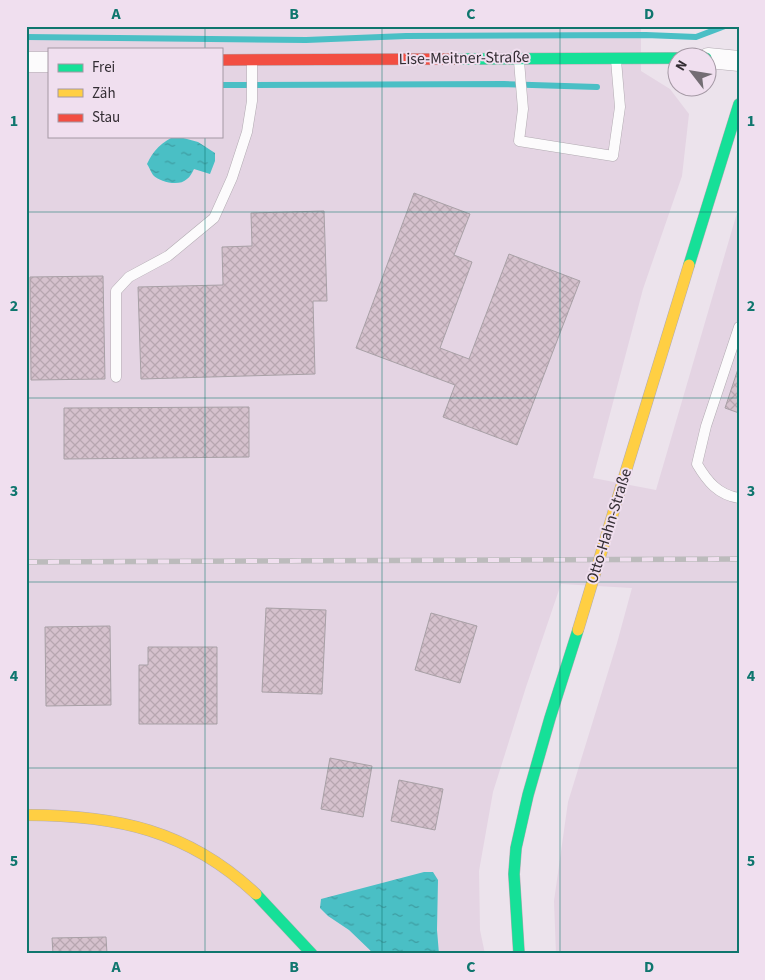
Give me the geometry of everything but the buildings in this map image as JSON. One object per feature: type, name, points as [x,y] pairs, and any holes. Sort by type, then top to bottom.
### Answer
[{"type":"street","name":"Lise-Meitner-Straße","points":[[222,60],[668,58]]},
{"type":"street","name":"Lise-Meitner-Straße","points":[[718,59],[739,61]]},
{"type":"street","points":[[26,62],[48,62]]},
{"type":"street","name":"Otto-Hahn-Straße","points":[[519,954],[514,874],[516,848],[528,795],[739,104]]},
{"type":"street","points":[[26,814],[68,815],[111,820],[146,829],[186,846],[212,860],[240,880],[312,954]]},
{"type":"lane","points":[[519,58],[522,108],[519,142],[613,156],[620,107],[615,57]]},
{"type":"lane","points":[[116,377],[116,291],[129,277],[168,256],[214,218],[232,178],[247,132],[252,101],[252,60]]},
{"type":"lane","points":[[739,327],[706,426],[697,464],[717,490],[728,496],[739,498]]},
{"type":"shaded area","points":[[26,26],[641,26],[641,71],[668,88],[668,98],[677,98],[689,114],[682,176],[643,289],[593,478],[656,490],[739,206],[739,954],[556,954],[554,901],[568,802],[632,588],[561,584],[493,792],[479,871],[480,930],[485,954],[26,954]]},
{"type":"water","points":[[171,138],[183,138],[198,142],[215,153],[215,161],[210,174],[194,169],[187,179],[179,183],[156,178],[147,164],[162,144]]},
{"type":"water","points":[[424,872],[433,872],[438,880],[437,930],[439,954],[374,954],[349,930],[328,916],[320,908],[321,899]]},
{"type":"waterway","points":[[26,37],[306,40],[406,36],[646,35],[696,37],[725,26]]},
{"type":"waterway","points":[[222,85],[504,84],[597,87]]},
{"type":"railway","points":[[26,562],[739,559]]},
{"type":"traffic: fast","points":[[455,59],[668,58]]},
{"type":"traffic: fast","points":[[689,265],[739,104]]},
{"type":"traffic: fast","points":[[519,954],[514,874],[516,848],[528,795],[578,630]]},
{"type":"traffic: fast","points":[[256,894],[312,954]]},
{"type":"traffic: slow","points":[[621,487],[689,265]]},
{"type":"traffic: slow","points":[[578,630],[621,487]]},
{"type":"traffic: slow","points":[[26,815],[90,818],[149,830],[177,841],[204,855],[230,872],[256,894]]},
{"type":"traffic: jam","points":[[222,60],[455,59]]}]
